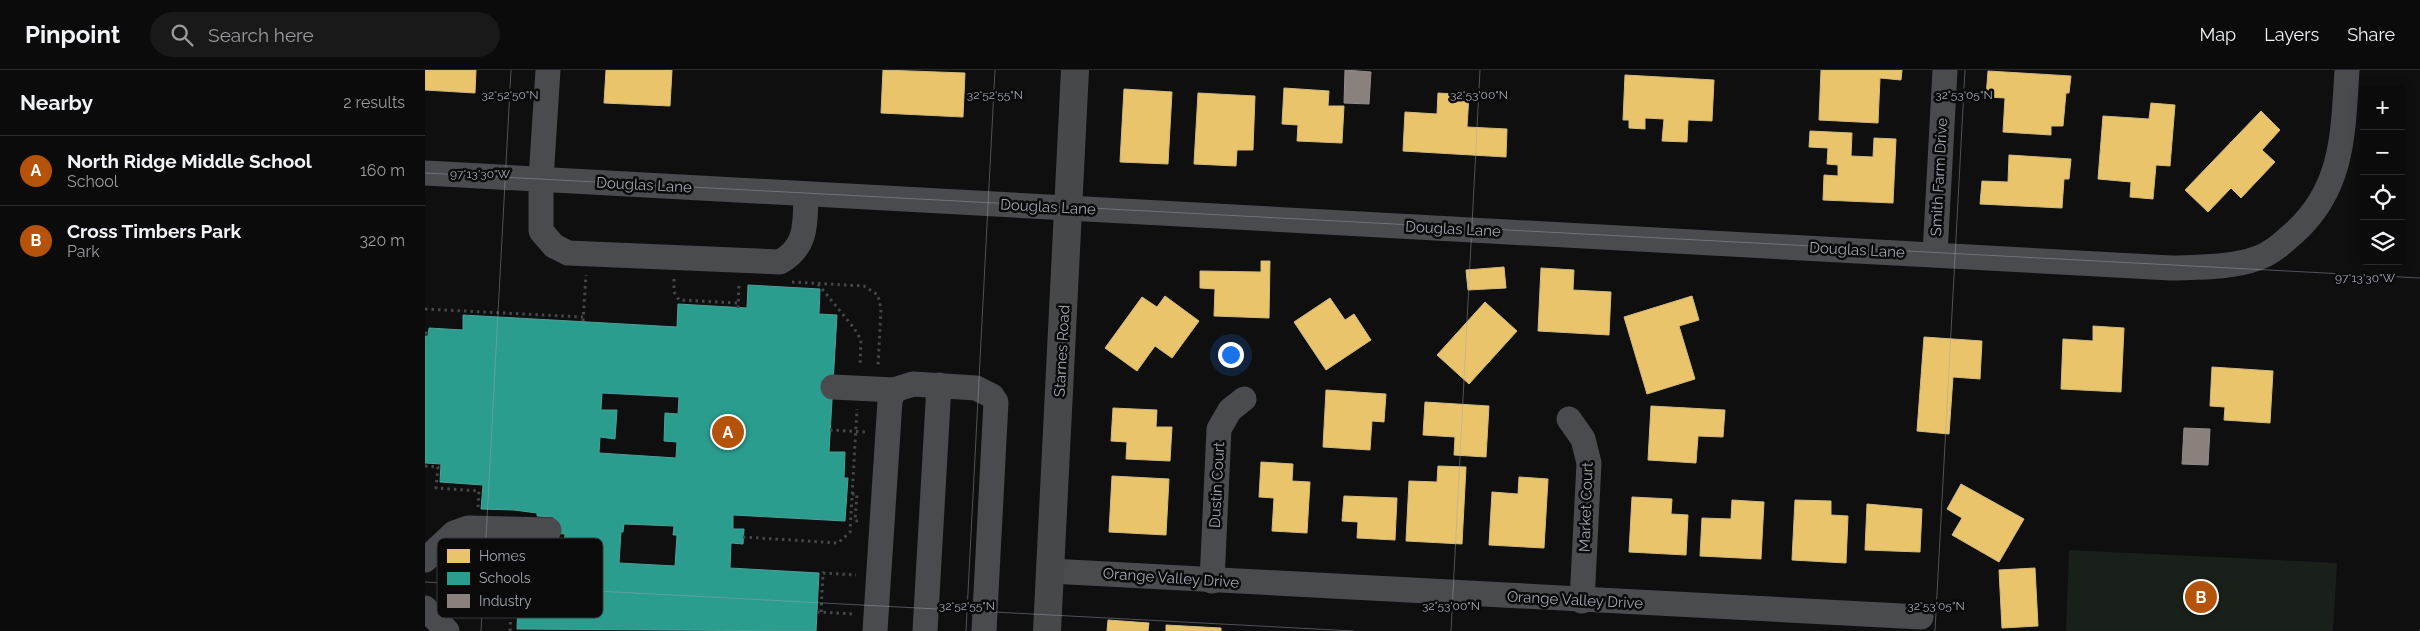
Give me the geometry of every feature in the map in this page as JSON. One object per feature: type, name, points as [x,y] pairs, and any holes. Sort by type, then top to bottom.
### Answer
[{"type":"main road","name":"Starnes Road","points":[[1047,631],[1075,70]]},
{"type":"street","points":[[548,70],[541,179],[541,231],[554,246],[568,253],[780,262],[793,254],[802,239],[806,194]]},
{"type":"street","name":"Smith Farm Drive","points":[[1935,254],[1945,70]]},
{"type":"street","name":"Douglas Lane","points":[[425,173],[2171,268],[2233,265],[2259,258],[2282,244],[2313,215],[2327,192],[2337,166],[2343,134],[2347,70]]},
{"type":"street","points":[[833,387],[877,390],[913,384],[976,388],[992,396],[996,402],[983,631]]},
{"type":"street","points":[[925,631],[939,386]]},
{"type":"street","points":[[875,631],[890,402],[877,390]]},
{"type":"street","name":"Dustin Court","points":[[1212,581],[1219,429],[1230,410],[1245,399]]},
{"type":"street","name":"Market Court","points":[[1569,419],[1583,439],[1589,464],[1582,601]]},
{"type":"street","points":[[449,538],[454,533],[468,528],[549,530]]},
{"type":"street","points":[[425,560],[437,549]]},
{"type":"street","name":"Orange Valley Drive","points":[[1051,571],[1921,618]]},
{"type":"street","points":[[425,608],[447,631]]},
{"type":"path","points":[[425,308],[583,319],[586,269]]},
{"type":"path","points":[[673,274],[674,292],[679,300],[738,305],[739,277]]},
{"type":"path","points":[[743,537],[838,543],[850,532],[856,432],[877,390],[881,309],[878,295],[864,286],[787,281]]},
{"type":"path","points":[[817,283],[846,317],[861,340],[877,390]]},
{"type":"path","points":[[830,430],[866,432]]},
{"type":"path","points":[[852,488],[861,489]]},
{"type":"path","points":[[856,614],[819,612],[823,573],[857,575]]},
{"type":"shaded area","points":[[2069,550],[2337,563],[2333,631],[2066,631]]},
{"type":"building: Homes","points":[[425,70],[476,70],[475,93],[425,90]]},
{"type":"building: Homes","points":[[606,70],[672,70],[670,106],[604,103]]},
{"type":"building: Homes","points":[[883,70],[965,73],[963,117],[881,113]]},
{"type":"building: Homes","points":[[1821,70],[1902,70],[1901,80],[1880,78],[1878,123],[1819,120]]},
{"type":"building: Homes","points":[[1988,71],[2071,76],[2069,93],[2066,93],[2063,126],[2051,126],[2051,135],[2003,132],[2005,98],[1986,97]]},
{"type":"building: Homes","points":[[1625,75],[1714,80],[1712,121],[1688,120],[1687,142],[1662,141],[1664,119],[1645,118],[1645,129],[1629,128],[1629,120],[1623,120]]},
{"type":"building: Homes","points":[[1284,88],[1329,91],[1328,106],[1344,106],[1342,143],[1297,141],[1298,125],[1282,124]]},
{"type":"building: Homes","points":[[1124,89],[1172,92],[1168,164],[1120,162]]},
{"type":"building: Homes","points":[[1198,93],[1255,96],[1253,150],[1237,150],[1236,166],[1194,164]]},
{"type":"building: Homes","points":[[1438,93],[1469,95],[1467,127],[1507,129],[1506,157],[1403,151],[1405,112],[1437,114]]},
{"type":"building: Homes","points":[[2151,103],[2175,105],[2170,166],[2156,165],[2153,199],[2130,197],[2131,182],[2098,179],[2103,116],[2149,119]]},
{"type":"building: Homes","points":[[2261,111],[2280,130],[2262,150],[2275,162],[2241,198],[2231,188],[2208,212],[2185,190]]},
{"type":"building: Homes","points":[[1810,131],[1852,133],[1851,156],[1873,157],[1874,138],[1896,139],[1893,203],[1823,200],[1824,175],[1838,176],[1838,165],[1827,164],[1828,148],[1809,147]]},
{"type":"building: Homes","points":[[2009,155],[2071,159],[2069,179],[2064,179],[2062,208],[1980,204],[1982,181],[2008,182]]},
{"type":"building: Homes","points":[[1261,261],[1270,261],[1269,318],[1214,316],[1215,289],[1200,288],[1200,271],[1261,272]]},
{"type":"building: Homes","points":[[1504,267],[1506,288],[1468,290],[1466,270]]},
{"type":"building: Homes","points":[[1541,268],[1574,270],[1573,290],[1611,292],[1609,335],[1538,331]]},
{"type":"building: Homes","points":[[1165,296],[1199,321],[1172,358],[1155,346],[1137,371],[1105,348],[1142,297],[1157,307]]},
{"type":"building: Homes","points":[[1692,296],[1699,320],[1679,326],[1695,379],[1647,394],[1624,317]]},
{"type":"building: Homes","points":[[1330,298],[1345,320],[1354,314],[1371,340],[1326,370],[1294,322]]},
{"type":"building: Homes","points":[[1485,302],[1517,331],[1469,384],[1437,355]]},
{"type":"building: Homes","points":[[2093,326],[2124,328],[2121,392],[2061,389],[2063,339],[2093,341]]},
{"type":"building: Homes","points":[[1924,337],[1982,341],[1980,379],[1953,377],[1949,434],[1917,431]]},
{"type":"building: Homes","points":[[2212,367],[2273,371],[2270,423],[2224,420],[2225,407],[2210,406]]},
{"type":"building: Homes","points":[[1326,390],[1386,394],[1384,422],[1372,421],[1370,450],[1323,447]]},
{"type":"building: Homes","points":[[1425,402],[1489,406],[1486,457],[1454,455],[1455,437],[1423,435]]},
{"type":"building: Homes","points":[[1651,406],[1725,410],[1723,437],[1698,436],[1696,463],[1648,460]]},
{"type":"building: Homes","points":[[1113,408],[1157,410],[1156,427],[1172,427],[1170,461],[1126,459],[1127,442],[1111,441]]},
{"type":"building: Homes","points":[[1261,462],[1293,464],[1292,481],[1310,482],[1307,533],[1272,531],[1274,498],[1259,497]]},
{"type":"building: Homes","points":[[1438,466],[1466,467],[1462,544],[1406,541],[1409,481],[1437,482]]},
{"type":"building: Homes","points":[[1112,476],[1169,479],[1166,535],[1109,532]]},
{"type":"building: Homes","points":[[1519,477],[1548,479],[1544,548],[1489,545],[1492,492],[1518,494]]},
{"type":"building: Homes","points":[[1961,484],[2024,519],[1999,562],[1952,535],[1962,518],[1947,509]]},
{"type":"building: Homes","points":[[1344,496],[1397,498],[1395,540],[1357,538],[1358,522],[1342,521]]},
{"type":"building: Homes","points":[[1632,497],[1672,499],[1671,514],[1688,515],[1686,555],[1629,552]]},
{"type":"building: Homes","points":[[1732,500],[1764,502],[1761,559],[1700,556],[1702,518],[1731,519]]},
{"type":"building: Homes","points":[[1795,500],[1831,501],[1831,515],[1848,516],[1846,563],[1792,560]]},
{"type":"building: Homes","points":[[1867,504],[1922,509],[1920,552],[1865,550]]},
{"type":"building: Homes","points":[[2035,568],[2038,626],[2002,628],[1999,570]]},
{"type":"building: Homes","points":[[1108,620],[1149,623],[1148,631],[1107,631]]},
{"type":"building: Homes","points":[[1166,625],[1221,628],[1221,631],[1166,631]]},
{"type":"building: Schools","points":[[748,285],[820,289],[819,314],[837,315],[829,452],[845,452],[844,478],[848,478],[845,521],[733,515],[733,529],[744,529],[743,544],[731,543],[730,568],[819,573],[816,631],[517,629],[517,618],[603,618],[603,538],[565,538],[565,534],[553,533],[554,517],[537,516],[537,513],[514,510],[481,509],[483,485],[440,482],[441,464],[425,463],[425,336],[428,336],[429,328],[463,330],[463,315],[677,327],[678,304],[747,308]],"holes":[[[602,393],[679,397],[678,414],[665,413],[664,441],[677,442],[676,458],[599,453],[600,437],[615,439],[617,410],[601,410]],[[624,524],[674,526],[673,535],[677,535],[675,566],[619,563],[621,532],[623,532]]]},
{"type":"building: Industry","points":[[1345,70],[1371,72],[1369,104],[1344,103]]},
{"type":"building: Industry","points":[[2184,428],[2210,429],[2208,465],[2182,464]]},
{"type":"place","name":"North Ridge Middle School","points":[[728,432]]},
{"type":"place","name":"Cross Timbers Park","points":[[2201,597]]}]
